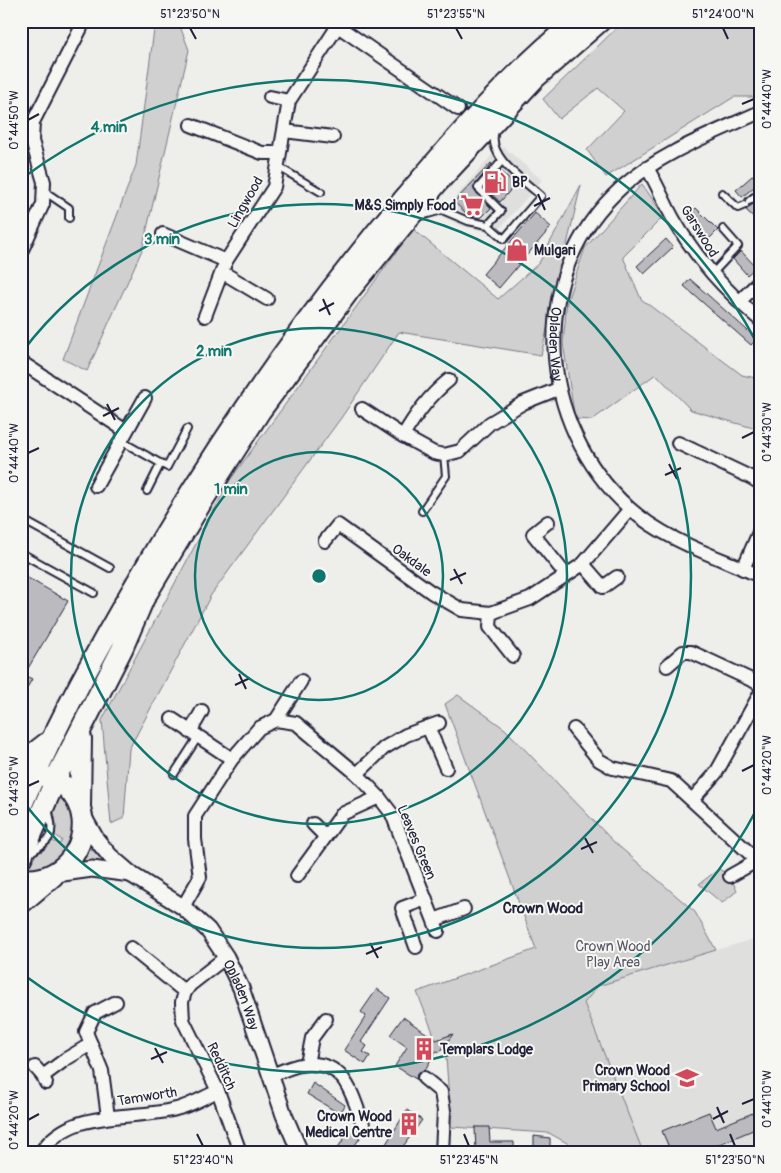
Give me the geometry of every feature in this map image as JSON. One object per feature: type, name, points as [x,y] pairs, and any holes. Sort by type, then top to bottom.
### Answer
[{"type":"highway","points":[[21,807],[26,770],[50,741],[84,673],[184,501],[294,337],[367,243],[451,144],[524,68],[576,21]]},
{"type":"highway","points":[[21,857],[55,781],[122,649],[144,598],[226,464],[308,344],[397,230],[502,113],[558,56],[600,21]]},
{"type":"highway","points":[[21,903],[55,875],[78,849],[82,834],[79,761],[82,728]]},
{"type":"highway","points":[[26,770],[68,788],[80,810]]},
{"type":"highway","points":[[21,879],[36,879],[55,875]]},
{"type":"street","points":[[21,252],[44,204],[44,182],[32,141],[33,122],[81,28],[77,21]]},
{"type":"street","points":[[337,23],[458,109]]},
{"type":"street","name":"Lingwood","points":[[205,316],[224,267],[274,187],[289,101],[337,23]]},
{"type":"street","points":[[270,97],[289,101]]},
{"type":"street","name":"Opladen Way","points":[[760,112],[676,150],[647,168],[620,189],[600,211],[583,235],[573,254],[557,309],[554,338],[558,389],[571,429],[588,460],[609,488],[630,509],[684,544],[760,576]]},
{"type":"street","points":[[191,125],[262,153],[279,153]]},
{"type":"street","points":[[284,130],[333,137]]},
{"type":"street","name":"Garswood","points":[[647,168],[658,184],[673,218],[698,258],[712,275],[760,320]]},
{"type":"street","points":[[163,234],[224,267],[267,299]]},
{"type":"street","points":[[739,302],[760,281]]},
{"type":"street","points":[[21,362],[123,436]]},
{"type":"street","points":[[403,436],[434,391],[449,380]]},
{"type":"street","points":[[362,408],[403,436],[434,453],[444,455],[460,451],[490,423],[523,403],[558,389]]},
{"type":"street","points":[[96,486],[145,398]]},
{"type":"street","points":[[678,443],[750,476],[760,483]]},
{"type":"street","name":"Oakdale","points":[[325,541],[338,526],[431,592],[462,610],[491,613],[530,599],[583,564],[630,509]]},
{"type":"street","points":[[548,522],[532,534],[566,575]]},
{"type":"street","points":[[743,569],[760,530]]},
{"type":"street","points":[[583,564],[603,587],[617,577]]},
{"type":"street","points":[[491,613],[490,627],[513,656]]},
{"type":"street","points":[[667,666],[683,652],[691,652],[760,684]]},
{"type":"street","points":[[183,907],[200,877],[195,839],[195,816],[232,759],[259,728],[276,720],[302,681]]},
{"type":"street","points":[[693,799],[716,773],[760,694]]},
{"type":"street","points":[[194,734],[202,711]]},
{"type":"street","points":[[172,719],[232,759]]},
{"type":"street","name":"Leaves Green","points":[[276,720],[296,723],[357,774],[379,797],[392,814],[436,926],[464,909]]},
{"type":"street","points":[[357,774],[384,748],[406,735],[433,725],[446,768]]},
{"type":"street","points":[[574,730],[599,760],[613,768],[671,781],[759,860],[730,876]]},
{"type":"street","name":"Leaves Green","points":[[297,876],[342,814],[379,797]]},
{"type":"street","name":"Opladen Way","points":[[80,810],[102,848],[132,875],[183,907],[208,930],[226,957],[241,988],[270,1076],[300,1152]]},
{"type":"street","points":[[313,824],[325,836]]},
{"type":"street","name":"Opladen Way","points":[[55,875],[92,869],[132,875]]},
{"type":"street","name":"Leaves Green","points":[[416,947],[402,908],[426,899]]},
{"type":"street","points":[[131,948],[185,992],[190,985],[226,957]]},
{"type":"street","name":"Redditch","points":[[185,992],[182,1002],[183,1020],[218,1091],[240,1152]]},
{"type":"street","name":"Tamworth","points":[[108,1116],[102,1071],[86,1032],[95,1013],[116,1002]]},
{"type":"street","points":[[307,1064],[312,1038],[326,1019]]},
{"type":"street","points":[[41,1075],[91,1044]]},
{"type":"street","points":[[270,1076],[307,1064],[331,1067],[348,1082],[363,1124]]},
{"type":"street","points":[[424,1078],[441,1092],[444,1111],[442,1152]]},
{"type":"street","name":"Tamworth","points":[[41,1152],[46,1145],[70,1126],[108,1116],[176,1109],[218,1091]]},
{"type":"lane","points":[[397,230],[419,216],[442,210],[468,221],[488,225],[504,239],[541,196],[502,161],[495,144],[494,134],[502,113]]},
{"type":"lane","points":[[488,225],[501,211],[478,188],[502,161]]},
{"type":"lane","points":[[277,166],[321,192]]},
{"type":"lane","points":[[44,191],[69,208],[69,218]]},
{"type":"lane","points":[[722,193],[738,208],[754,196],[760,198]]},
{"type":"lane","points":[[712,275],[738,246],[723,229]]},
{"type":"lane","points":[[123,436],[167,467],[187,429]]},
{"type":"lane","points":[[422,510],[446,476],[444,455]]},
{"type":"lane","points":[[147,490],[161,464]]},
{"type":"lane","points":[[21,519],[110,568]]},
{"type":"lane","points":[[21,553],[94,593]]},
{"type":"lane","points":[[174,774],[194,734]]},
{"type":"shaded area","points":[[504,147],[542,180],[495,234],[465,227],[439,216],[492,155]]},
{"type":"shaded area","name":"Crown Wood Primary School","points":[[760,937],[760,1152],[643,1152],[584,1003],[598,986]]},
{"type":"green space","points":[[152,21],[178,21],[189,50],[142,250],[87,371],[63,359],[136,165],[154,30]]},
{"type":"green space","points":[[624,21],[760,21],[760,97],[734,97],[606,177],[587,150],[624,111],[598,88],[559,119],[543,99]]},
{"type":"green space","points":[[642,184],[664,216],[623,257],[641,299],[742,375],[760,379],[760,430],[691,410],[656,374],[592,420],[575,419],[563,343],[567,301],[585,248]]},
{"type":"green space","points":[[581,185],[541,355],[399,332],[341,418],[211,595],[129,749],[124,818],[111,824],[102,720],[230,480],[413,229],[498,299],[539,263]]},
{"type":"green space","name":"Crown Wood Play Area","points":[[458,695],[505,729],[614,842],[695,912],[716,950],[598,986],[584,1003],[643,1152],[583,1152],[549,1133],[451,1127],[445,1043],[436,1040],[417,992],[536,949],[445,704]]},
{"type":"green space","points":[[59,793],[71,812],[73,819],[74,834],[71,842],[62,861],[25,873],[31,858],[52,841],[60,844],[62,840],[55,836],[56,823],[53,807]]},
{"type":"green space","points":[[85,848],[91,849],[107,864],[95,861],[79,862]]},
{"type":"green space","points":[[719,869],[730,876],[737,891],[722,903],[699,884]]},
{"type":"building","name":"M&S Simply Food","points":[[491,163],[473,187],[491,208],[481,218],[469,216],[454,202]]},
{"type":"building","points":[[760,169],[760,182],[742,197],[736,190]]},
{"type":"building","name":"BP","points":[[500,171],[515,185],[500,202],[485,188]]},
{"type":"building","points":[[753,204],[760,210],[760,223],[746,210]]},
{"type":"building","points":[[696,208],[718,230],[709,239],[687,216]]},
{"type":"building","name":"Mulgari","points":[[535,213],[551,227],[499,288],[483,274]]},
{"type":"building","points":[[666,239],[673,247],[644,274],[637,266]]},
{"type":"building","points":[[741,251],[756,267],[747,275],[733,259]]},
{"type":"building","points":[[690,279],[757,339],[751,345],[684,286]]},
{"type":"building","points":[[21,574],[68,601],[24,675],[32,679],[21,698]]},
{"type":"building","points":[[377,989],[390,998],[361,1042],[367,1046],[363,1052],[370,1056],[365,1064],[344,1050],[366,1016],[361,1012]]},
{"type":"building","name":"Templars Lodge","points":[[403,1017],[436,1040],[453,1034],[440,1052],[436,1051],[425,1070],[417,1073],[416,1079],[395,1066],[407,1047],[390,1035]]},
{"type":"building","points":[[313,1083],[345,1105],[340,1114],[307,1094]]},
{"type":"building","points":[[407,1110],[422,1120],[399,1152],[381,1152]]},
{"type":"building","points":[[760,1110],[760,1127],[717,1145],[720,1152],[671,1152],[662,1131],[709,1112],[716,1128]]},
{"type":"building","points":[[475,1127],[489,1127],[490,1142],[514,1142],[514,1152],[476,1152]]},
{"type":"building","points":[[349,1131],[360,1138],[350,1152],[335,1152]]},
{"type":"building","points":[[534,1136],[550,1138],[550,1152],[534,1152]]},
{"type":"place","name":"BP","points":[[495,182]]},
{"type":"place","name":"M&S Simply Food","points":[[472,205]]},
{"type":"place","name":"Mulgari","points":[[517,250]]},
{"type":"place","name":"Templars Lodge","points":[[424,1049]]},
{"type":"place","name":"Crown Wood Primary School","points":[[687,1078]]},
{"type":"place","name":"Crown Wood Medical Centre","points":[[409,1124]]},
{"type":"district","name":"Crown Wood","points":[[543,908]]}]
